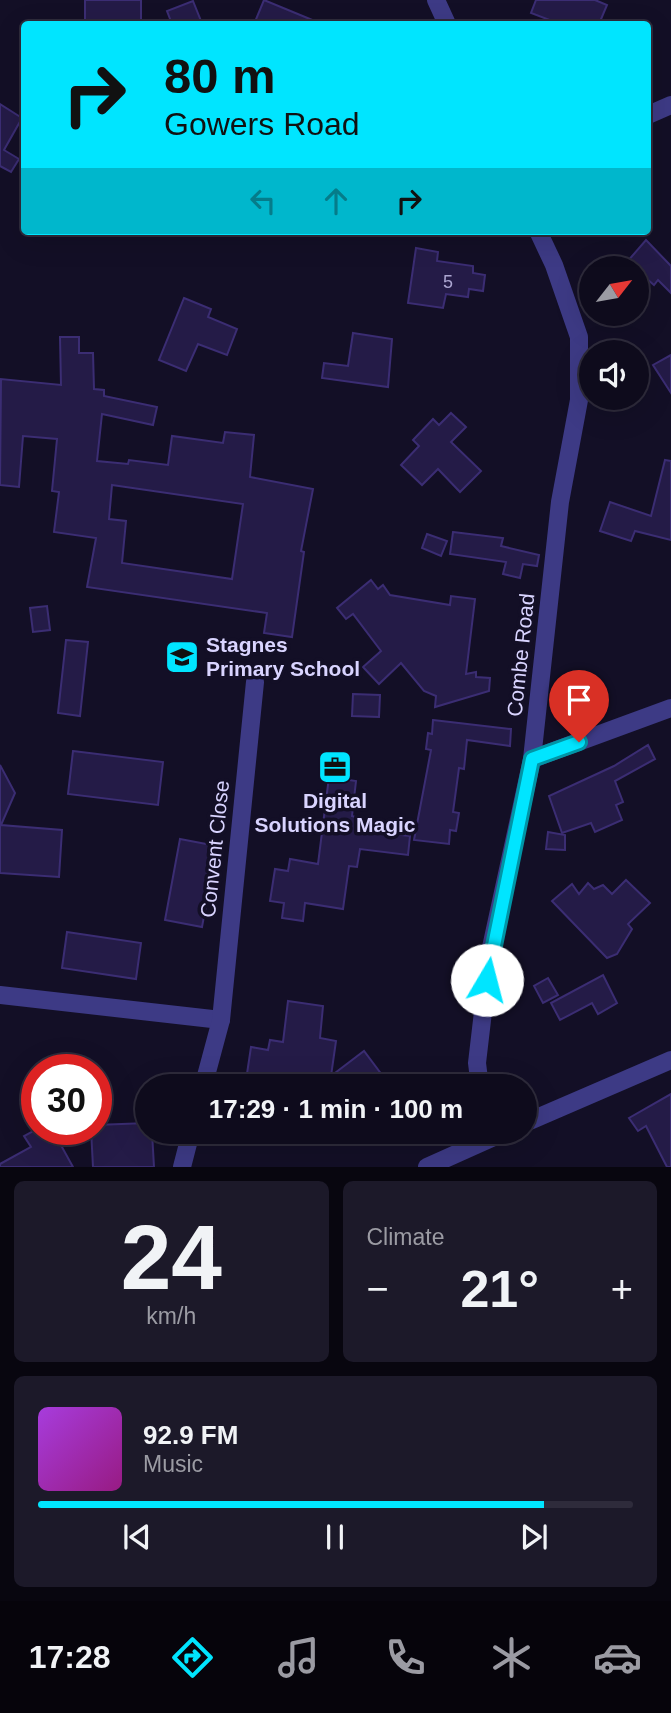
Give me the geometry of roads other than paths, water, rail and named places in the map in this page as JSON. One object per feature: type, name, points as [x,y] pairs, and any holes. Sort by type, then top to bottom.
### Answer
[{"type":"street","points":[[436,0],[446,21]]},
{"type":"street","points":[[651,113],[671,105]]},
{"type":"street","name":"Combe Road","points":[[478,1074],[477,1063],[490,952],[532,759],[560,502],[579,400],[579,337],[554,265],[540,235]]},
{"type":"street","name":"Convent Close","points":[[206,1074],[221,1020],[255,682]]},
{"type":"street","points":[[532,759],[671,708]]},
{"type":"street","points":[[0,995],[221,1020]]},
{"type":"street","points":[[537,1118],[671,1060]]},
{"type":"street","points":[[182,1167],[188,1144]]},
{"type":"street","points":[[427,1167],[474,1144]]},
{"type":"place","name":"Stagnes Primary School","points":[[182,657]]},
{"type":"place","name":"Digital Solutions Magic","points":[[335,767]]}]
